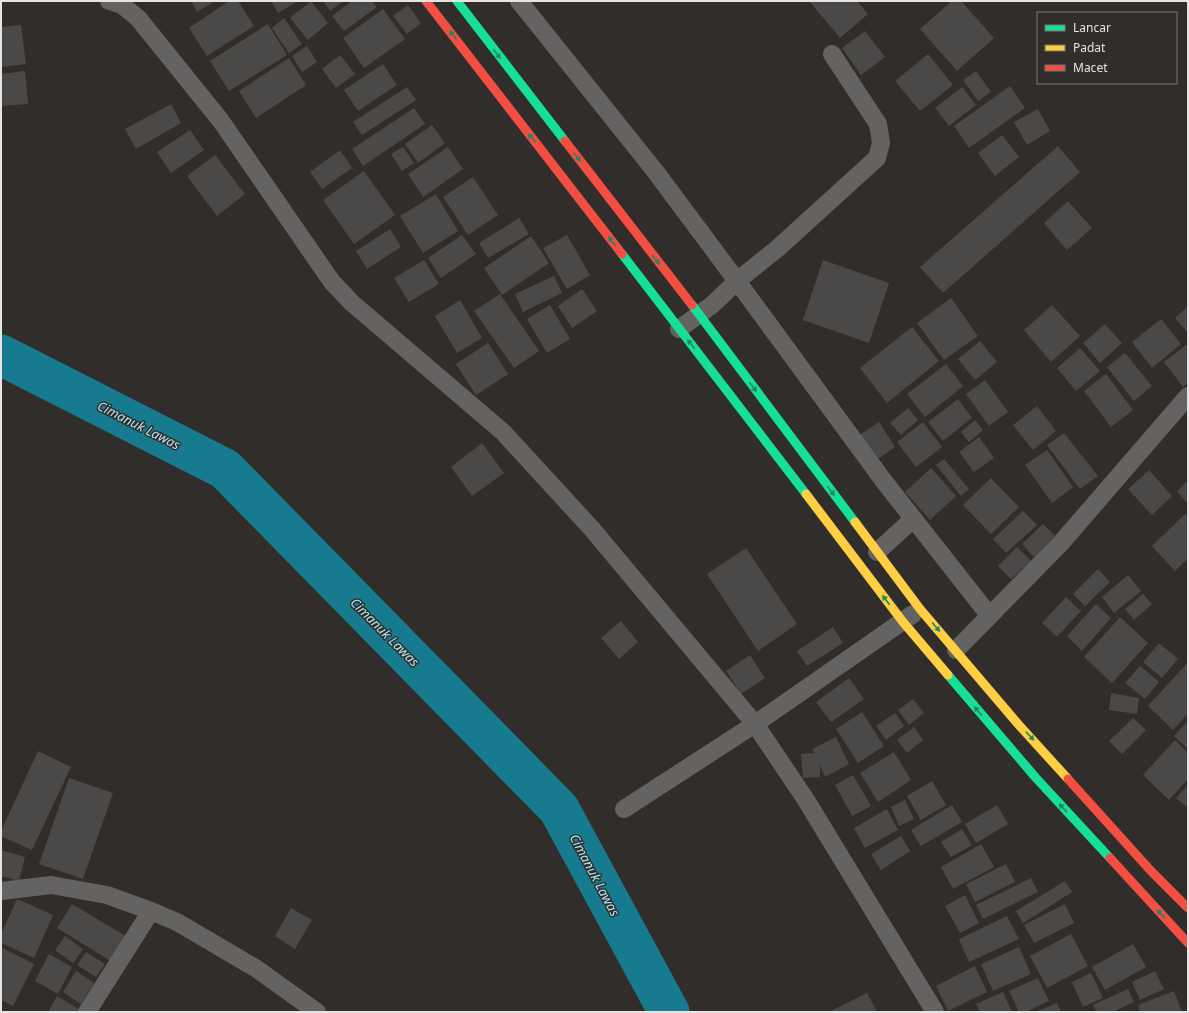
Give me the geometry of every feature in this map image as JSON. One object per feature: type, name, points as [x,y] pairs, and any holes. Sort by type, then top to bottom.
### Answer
[{"type":"main road","points":[[426,1],[596,201],[705,310],[883,547],[920,609],[960,646],[1089,819],[1188,942]]},
{"type":"main road","points":[[457,1],[596,201],[679,329],[903,622],[1036,778],[1089,819],[1151,871],[1188,908]]},
{"type":"street","points":[[108,1],[122,5],[138,18],[206,103],[221,122],[332,282],[352,303],[503,432],[592,528],[755,724],[806,800],[934,1012]]},
{"type":"street","points":[[519,1],[654,171],[731,287],[820,395],[909,524],[985,620]]},
{"type":"street","points":[[679,329],[705,310],[778,248],[877,158],[881,143],[878,124],[832,54]]},
{"type":"street","points":[[960,646],[1061,542],[1188,396]]},
{"type":"street","points":[[883,547],[909,524]]},
{"type":"street","points":[[624,809],[755,724],[920,609]]},
{"type":"street","points":[[1,891],[51,885],[107,895],[151,911],[177,922],[257,968],[317,1012]]},
{"type":"street","points":[[87,1012],[151,911]]},
{"type":"building","points":[[191,1],[215,1],[197,12]]},
{"type":"building","points":[[229,1],[238,1],[254,26],[207,56],[189,28]]},
{"type":"building","points":[[271,1],[298,1],[278,13]]},
{"type":"building","points":[[311,1],[328,23],[308,40],[290,18]]},
{"type":"building","points":[[323,1],[343,1],[330,11]]},
{"type":"building","points":[[352,1],[372,1],[377,7],[344,31],[332,16]]},
{"type":"building","points":[[809,1],[857,1],[868,14],[840,38]]},
{"type":"building","points":[[952,1],[961,1],[994,38],[957,71],[920,29]]},
{"type":"building","points":[[408,5],[421,23],[407,34],[393,16]]},
{"type":"building","points":[[383,9],[405,39],[364,68],[343,38]]},
{"type":"building","points":[[284,18],[302,44],[289,53],[272,28]]},
{"type":"building","points":[[268,24],[287,55],[229,91],[210,61]]},
{"type":"building","points":[[21,25],[26,64],[1,67],[1,27]]},
{"type":"building","points":[[865,31],[885,57],[861,75],[842,48]]},
{"type":"building","points":[[307,46],[317,62],[302,72],[292,56]]},
{"type":"building","points":[[928,54],[953,85],[920,111],[895,81]]},
{"type":"building","points":[[340,55],[355,74],[336,88],[322,69]]},
{"type":"building","points":[[289,58],[306,85],[256,118],[239,91]]},
{"type":"building","points":[[383,64],[397,85],[358,111],[344,90]]},
{"type":"building","points":[[25,71],[28,104],[1,106],[1,74]]},
{"type":"building","points":[[976,71],[991,92],[978,101],[963,80]]},
{"type":"building","points":[[1010,86],[1025,108],[969,148],[954,126]]},
{"type":"building","points":[[407,87],[416,100],[362,135],[353,122]]},
{"type":"building","points":[[962,87],[976,105],[949,126],[935,108]]},
{"type":"building","points":[[171,104],[181,123],[136,149],[125,129]]},
{"type":"building","points":[[414,108],[425,124],[363,166],[352,149]]},
{"type":"building","points":[[1038,109],[1050,131],[1027,145],[1014,122]]},
{"type":"building","points":[[432,125],[445,143],[418,163],[405,144]]},
{"type":"building","points":[[190,130],[204,150],[171,173],[157,152]]},
{"type":"building","points":[[1002,135],[1019,157],[995,176],[978,153]]},
{"type":"building","points":[[1058,146],[1080,172],[943,293],[920,267]]},
{"type":"building","points":[[403,147],[414,163],[402,171],[391,154]]},
{"type":"building","points":[[448,147],[463,169],[423,197],[408,174]]},
{"type":"building","points":[[340,150],[352,168],[322,189],[310,172]]},
{"type":"building","points":[[215,155],[245,194],[217,216],[187,176]]},
{"type":"building","points":[[364,171],[395,215],[354,244],[323,200]]},
{"type":"building","points":[[473,177],[498,215],[468,235],[443,197]]},
{"type":"building","points":[[436,194],[458,231],[423,253],[400,216]]},
{"type":"building","points":[[1068,201],[1092,228],[1067,250],[1044,223]]},
{"type":"building","points":[[519,218],[529,234],[488,258],[479,243]]},
{"type":"building","points":[[390,229],[401,247],[367,269],[356,251]]},
{"type":"building","points":[[462,235],[476,254],[441,278],[428,258]]},
{"type":"building","points":[[567,235],[590,275],[567,289],[543,248]]},
{"type":"building","points":[[531,236],[549,263],[502,295],[484,268]]},
{"type":"building","points":[[424,260],[439,284],[409,302],[394,278]]},
{"type":"building","points":[[823,260],[889,283],[869,343],[803,320]]},
{"type":"building","points":[[554,276],[562,293],[523,312],[515,294]]},
{"type":"building","points":[[582,289],[597,311],[572,328],[558,306]]},
{"type":"building","points":[[500,294],[539,351],[514,368],[474,311]]},
{"type":"building","points":[[951,298],[978,336],[944,360],[917,323]]},
{"type":"building","points":[[460,300],[482,338],[457,353],[435,316]]},
{"type":"building","points":[[550,305],[570,339],[547,353],[527,319]]},
{"type":"building","points":[[1052,305],[1080,336],[1051,362],[1024,330]]},
{"type":"building","points":[[1188,306],[1188,333],[1175,318]]},
{"type":"building","points":[[1161,319],[1181,344],[1152,368],[1132,342]]},
{"type":"building","points":[[1105,324],[1122,343],[1100,363],[1083,343]]},
{"type":"building","points":[[912,327],[939,361],[887,403],[860,368]]},
{"type":"building","points":[[980,341],[997,362],[975,380],[958,359]]},
{"type":"building","points":[[488,343],[508,374],[476,395],[456,364]]},
{"type":"building","points":[[1186,345],[1188,347],[1188,383],[1183,387],[1164,362]]},
{"type":"building","points":[[1080,348],[1100,371],[1076,391],[1057,368]]},
{"type":"building","points":[[1125,353],[1152,386],[1134,401],[1107,367]]},
{"type":"building","points":[[946,364],[963,386],[925,417],[907,394]]},
{"type":"building","points":[[1106,374],[1133,410],[1111,427],[1084,391]]},
{"type":"building","points":[[985,380],[1008,412],[989,426],[966,394]]},
{"type":"building","points":[[958,399],[972,418],[943,441],[928,422]]},
{"type":"building","points":[[1037,406],[1056,431],[1033,450],[1013,425]]},
{"type":"building","points":[[908,408],[918,420],[901,435],[890,423]]},
{"type":"building","points":[[975,420],[983,430],[969,442],[961,432]]},
{"type":"building","points":[[879,422],[895,447],[872,463],[855,438]]},
{"type":"building","points":[[923,422],[942,447],[916,467],[897,442]]},
{"type":"building","points":[[1064,433],[1098,476],[1080,489],[1047,445]]},
{"type":"building","points":[[979,437],[994,458],[974,472],[959,452]]},
{"type":"building","points":[[482,443],[504,473],[472,496],[451,467]]},
{"type":"building","points":[[1047,450],[1073,487],[1052,503],[1025,465]]},
{"type":"building","points":[[944,459],[969,489],[961,496],[936,465]]},
{"type":"building","points":[[931,468],[956,496],[930,520],[905,492]]},
{"type":"building","points":[[1149,470],[1172,496],[1152,515],[1128,489]]},
{"type":"building","points":[[991,478],[1019,507],[991,534],[963,505]]},
{"type":"building","points":[[1188,481],[1188,504],[1177,491]]},
{"type":"building","points":[[1023,511],[1037,525],[1006,553],[993,539]]},
{"type":"building","points":[[1185,514],[1188,517],[1188,558],[1175,571],[1152,546]]},
{"type":"building","points":[[1043,524],[1055,536],[1034,557],[1022,544]]},
{"type":"building","points":[[1017,547],[1031,561],[1011,579],[998,566]]},
{"type":"building","points":[[746,548],[797,624],[758,651],[707,574]]},
{"type":"building","points":[[1098,569],[1110,582],[1085,606],[1073,594]]},
{"type":"building","points":[[1128,575],[1141,591],[1114,613],[1102,597]]},
{"type":"building","points":[[1143,594],[1152,604],[1134,620],[1125,609]]},
{"type":"building","points":[[1066,597],[1081,611],[1057,637],[1042,623]]},
{"type":"building","points":[[1096,604],[1111,618],[1082,651],[1067,636]]},
{"type":"building","points":[[1120,617],[1148,643],[1112,683],[1084,657]]},
{"type":"building","points":[[621,621],[638,642],[619,659],[601,638]]},
{"type":"building","points":[[833,627],[843,643],[807,666],[797,651]]},
{"type":"building","points":[[1159,643],[1178,659],[1162,678],[1143,662]]},
{"type":"building","points":[[750,655],[765,678],[741,694],[726,671]]},
{"type":"building","points":[[1188,662],[1188,713],[1173,730],[1148,706]]},
{"type":"building","points":[[1140,666],[1159,682],[1145,699],[1125,683]]},
{"type":"building","points":[[849,678],[864,699],[831,722],[816,702]]},
{"type":"building","points":[[1111,693],[1139,698],[1137,714],[1109,710]]},
{"type":"building","points":[[913,699],[924,713],[909,725],[898,710]]},
{"type":"building","points":[[862,712],[884,746],[858,763],[836,729]]},
{"type":"building","points":[[895,713],[904,726],[886,740],[876,726]]},
{"type":"building","points":[[1133,718],[1146,730],[1122,754],[1109,741]]},
{"type":"building","points":[[1188,721],[1188,749],[1174,736]]},
{"type":"building","points":[[914,727],[923,740],[907,753],[897,740]]},
{"type":"building","points":[[836,737],[849,764],[825,777],[820,765],[820,777],[803,778],[801,754],[814,753],[812,749]]},
{"type":"building","points":[[1175,740],[1188,753],[1188,779],[1169,800],[1143,775]]},
{"type":"building","points":[[38,751],[71,767],[32,850],[1,836],[1,831]]},
{"type":"building","points":[[894,752],[911,780],[878,802],[860,773]]},
{"type":"building","points":[[853,775],[871,806],[852,816],[835,785]]},
{"type":"building","points":[[69,778],[113,793],[83,879],[39,864]]},
{"type":"building","points":[[932,781],[946,805],[921,820],[907,796]]},
{"type":"building","points":[[1188,785],[1188,808],[1176,798]]},
{"type":"building","points":[[905,800],[914,819],[899,826],[891,807]]},
{"type":"building","points":[[952,805],[962,822],[921,846],[911,830]]},
{"type":"building","points":[[997,805],[1008,824],[976,843],[965,824]]},
{"type":"building","points":[[887,809],[898,830],[865,848],[854,828]]},
{"type":"building","points":[[962,829],[972,845],[951,857],[941,842]]},
{"type":"building","points":[[901,836],[910,851],[881,870],[871,854]]},
{"type":"building","points":[[981,844],[994,867],[953,889],[941,867]]},
{"type":"building","points":[[1,850],[25,857],[19,881],[1,876]]},
{"type":"building","points":[[1006,864],[1015,882],[975,902],[966,884]]},
{"type":"building","points":[[1031,878],[1038,892],[983,919],[976,905]]},
{"type":"building","points":[[1065,881],[1072,892],[1023,923],[1016,911]]},
{"type":"building","points":[[965,895],[979,923],[960,933],[945,906]]},
{"type":"building","points":[[17,899],[53,915],[34,958],[1,943],[1,934]]},
{"type":"building","points":[[72,904],[129,938],[114,963],[57,928]]},
{"type":"building","points":[[1065,904],[1074,923],[1034,943],[1024,925]]},
{"type":"building","points":[[291,908],[312,920],[295,949],[275,936]]},
{"type":"building","points":[[1007,916],[1019,939],[969,962],[959,939]]},
{"type":"building","points":[[1071,934],[1088,966],[1047,988],[1030,956]]},
{"type":"building","points":[[65,936],[83,949],[73,963],[55,950]]},
{"type":"building","points":[[1133,944],[1146,967],[1105,990],[1092,967]]},
{"type":"building","points":[[1019,947],[1031,974],[993,991],[981,964]]},
{"type":"building","points":[[3,948],[34,964],[13,1006],[1,1000],[1,952]]},
{"type":"building","points":[[86,952],[105,964],[96,977],[77,965]]},
{"type":"building","points":[[49,954],[72,967],[58,994],[35,981]]},
{"type":"building","points":[[975,966],[987,992],[948,1011],[936,986]]},
{"type":"building","points":[[76,971],[94,983],[81,1004],[63,992]]},
{"type":"building","points":[[1155,971],[1164,989],[1140,1000],[1132,982]]},
{"type":"building","points":[[1091,973],[1103,998],[1083,1007],[1072,982]]},
{"type":"building","points":[[1038,978],[1049,1001],[1026,1012],[1019,1012],[1009,991]]},
{"type":"building","points":[[1128,989],[1134,1002],[1113,1012],[1097,1012],[1093,1005]]},
{"type":"building","points":[[1174,991],[1182,1012],[1140,1012],[1138,1005]]},
{"type":"building","points":[[1003,992],[1012,1012],[980,1012],[976,1004]]},
{"type":"building","points":[[867,993],[877,1012],[829,1012]]},
{"type":"building","points":[[57,996],[82,1011],[82,1012],[48,1012]]},
{"type":"building","points":[[1057,1003],[1061,1012],[1036,1012]]},
{"type":"waterway","name":"Cimanuk Lawas","points":[[1,355],[225,469],[559,809],[669,1012]]},
{"type":"traffic: fast","points":[[457,1],[565,141]]},
{"type":"traffic: fast","points":[[622,254],[806,494]]},
{"type":"traffic: fast","points":[[692,305],[855,522]]},
{"type":"traffic: fast","points":[[948,675],[1036,778],[1110,858]]},
{"type":"traffic: slow","points":[[806,494],[903,622],[948,675]]},
{"type":"traffic: slow","points":[[855,522],[920,609],[1018,724],[1068,779]]},
{"type":"traffic: jam","points":[[426,1],[622,254]]},
{"type":"traffic: jam","points":[[565,141],[692,305]]},
{"type":"traffic: jam","points":[[1068,779],[1151,871],[1188,908]]},
{"type":"traffic: jam","points":[[1110,858],[1188,943]]}]
